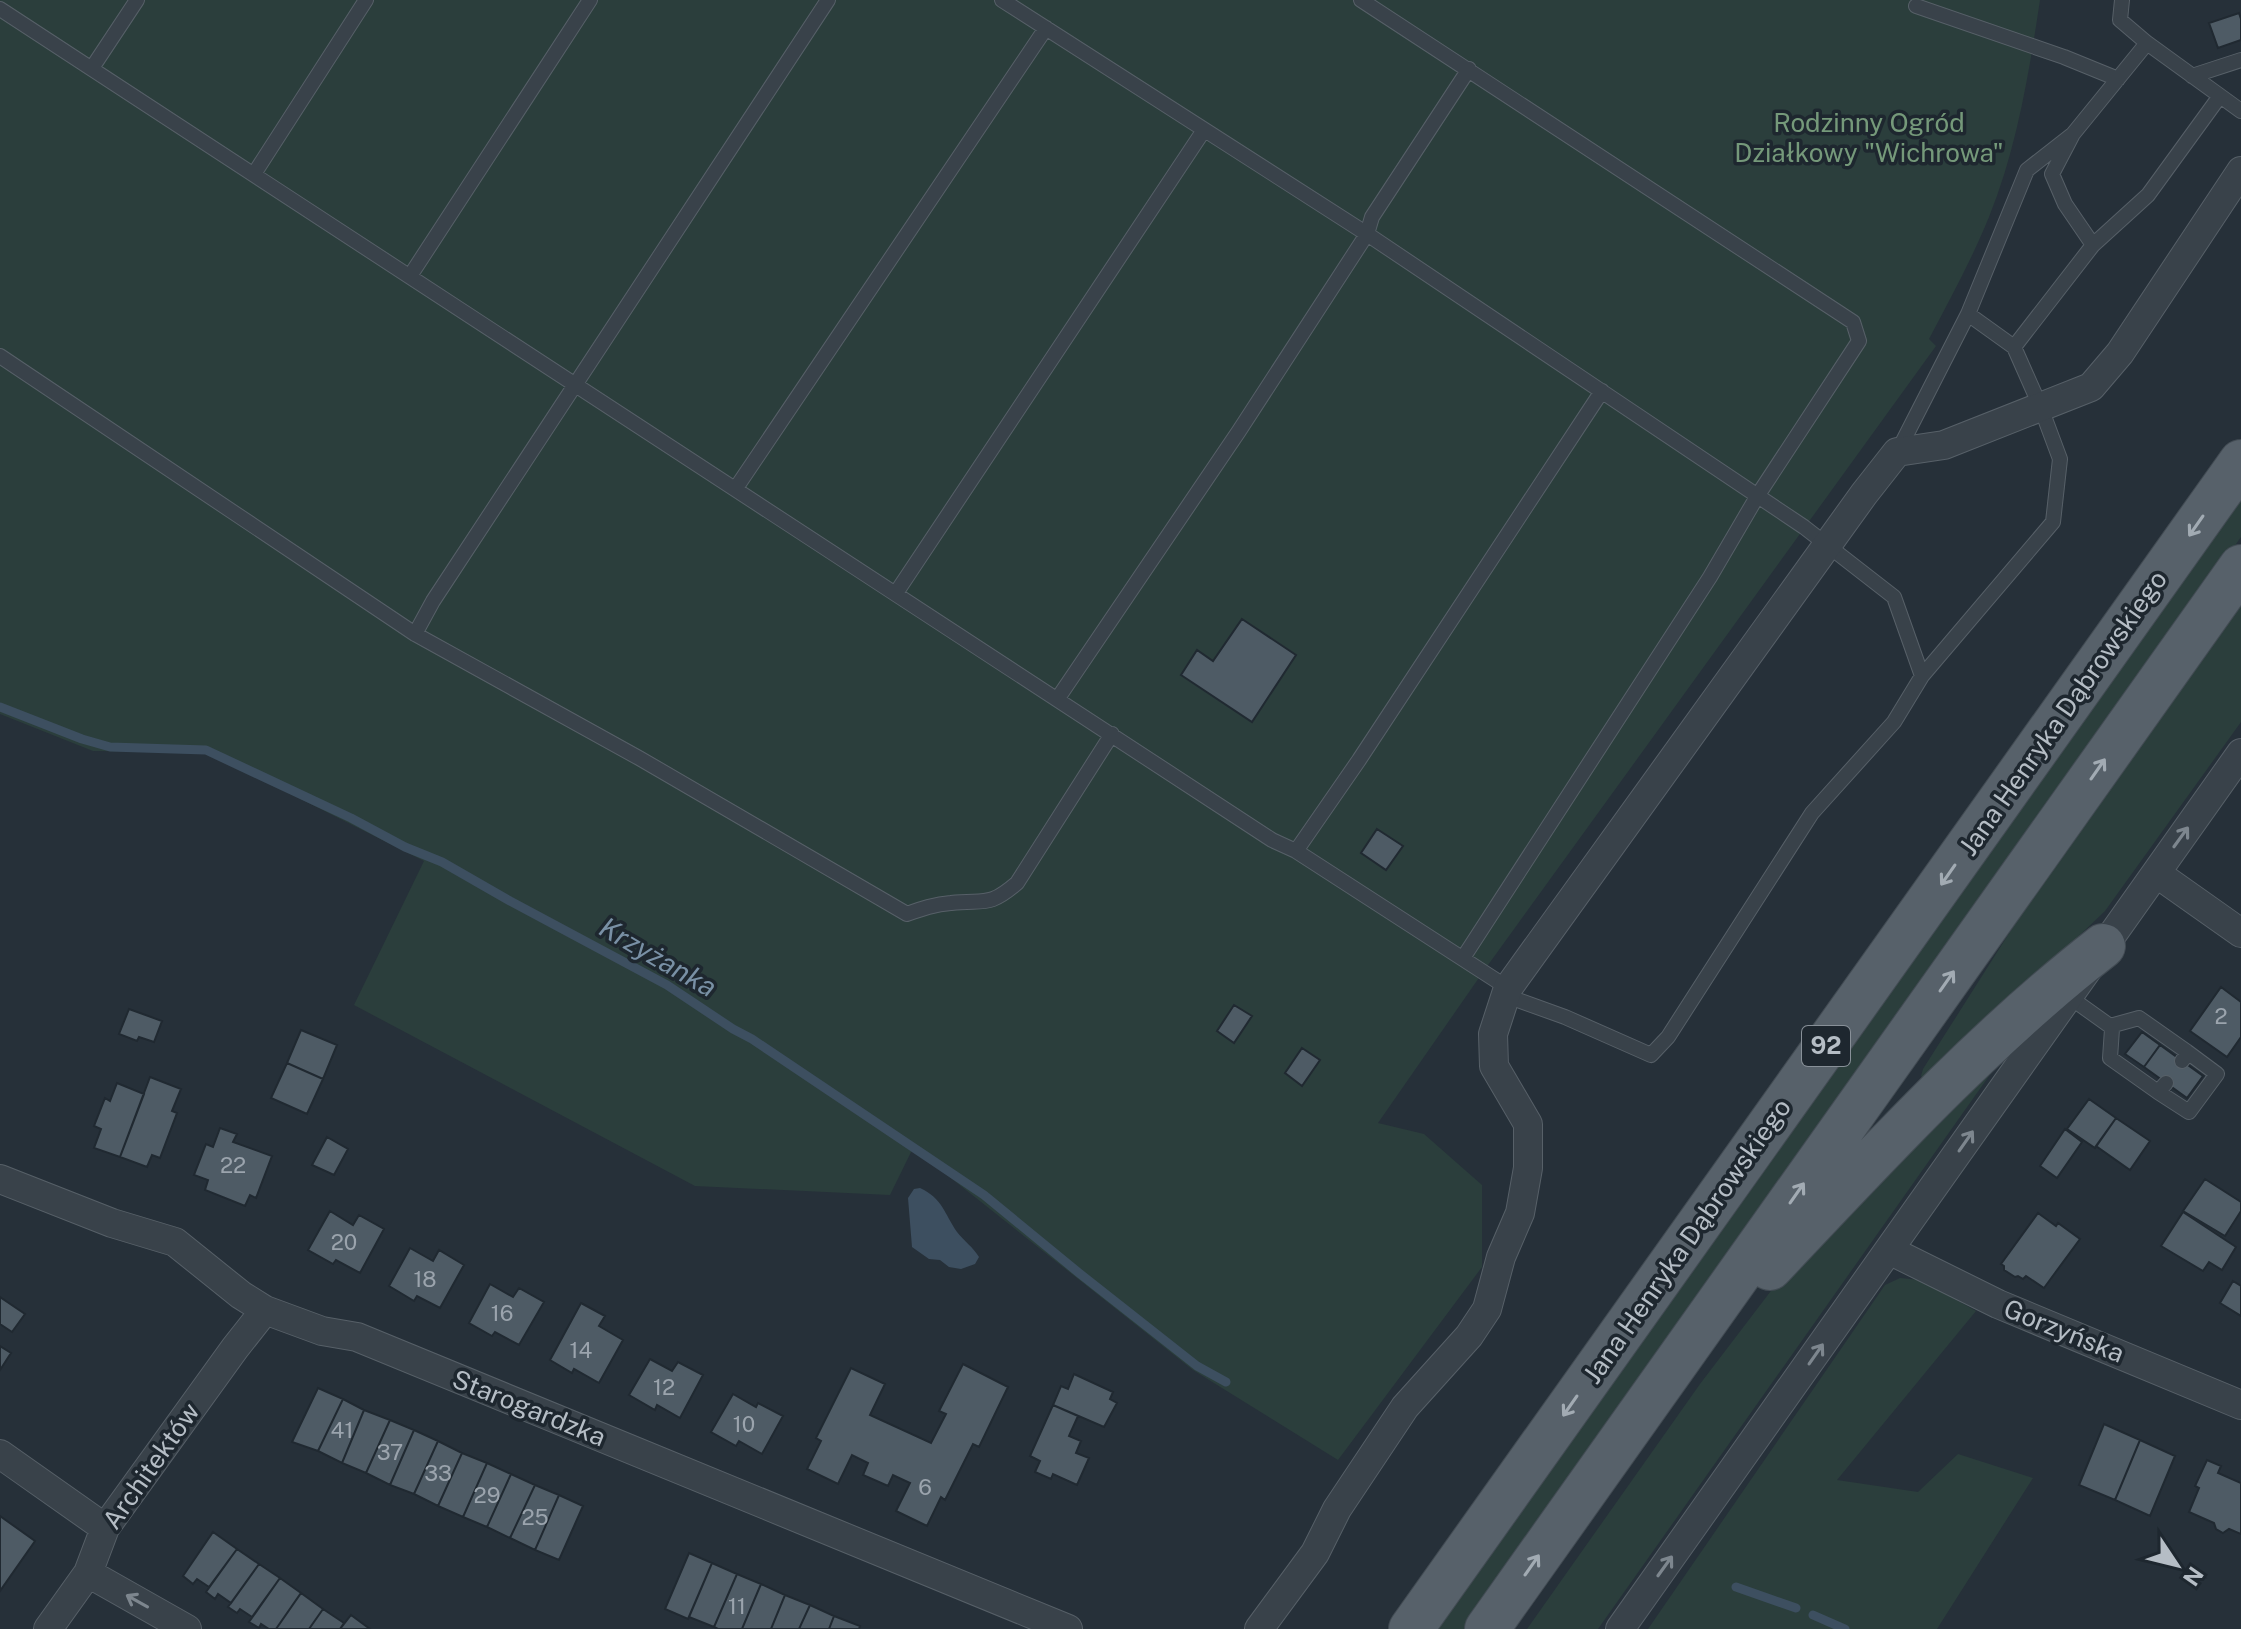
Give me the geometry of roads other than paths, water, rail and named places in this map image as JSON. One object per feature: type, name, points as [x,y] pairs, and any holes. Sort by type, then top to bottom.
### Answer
[{"type":"main road","name":"Jana Henryka Dąbrowskiego","points":[[1411,1629],[2241,462]]},
{"type":"main road","name":"92","points":[[1487,1629],[2241,567]]},
{"type":"main road","points":[[1654,1393],[1971,1059],[2103,946]]},
{"type":"street","points":[[1259,1629],[1315,1553],[1337,1509],[1405,1407],[1469,1336],[1487,1309],[1501,1257],[1520,1213],[1528,1168],[1528,1124],[1494,1066],[1493,1034],[1506,991],[1897,452],[1944,445],[2091,387],[2120,353],[2241,171]]},
{"type":"street","points":[[1620,1629],[2241,753]]},
{"type":"street","points":[[2156,873],[2241,933]]},
{"type":"street","name":"Starogardzka","points":[[0,1179],[112,1223],[175,1242],[241,1295],[265,1310],[322,1331],[357,1337],[1050,1626]]},
{"type":"street","name":"Gorzyńska","points":[[1889,1250],[1998,1304],[2241,1405]]},
{"type":"street","name":"Architektów","points":[[48,1629],[88,1573],[105,1528],[265,1310]]},
{"type":"street","points":[[0,1454],[105,1528]]},
{"type":"street","points":[[88,1573],[187,1629]]},
{"type":"lane","points":[[92,68],[137,0]]},
{"type":"lane","points":[[254,174],[366,0]]},
{"type":"lane","points":[[410,276],[590,0]]},
{"type":"lane","points":[[415,634],[433,601],[828,0]]},
{"type":"lane","points":[[1002,0],[1367,234],[1758,495],[1829,546],[1894,597],[1922,676]]},
{"type":"lane","points":[[1361,0],[1853,322],[1859,341],[1463,958]]},
{"type":"lane","points":[[2122,0],[2120,20],[2241,111]]},
{"type":"lane","points":[[1916,6],[2118,79]]},
{"type":"lane","points":[[0,9],[1272,840],[1296,851],[1463,958],[1506,991],[1651,1055],[1668,1037],[1812,813],[1894,722],[1922,676],[2053,522],[2060,459],[2041,408],[2014,347],[1968,314]]},
{"type":"lane","points":[[736,488],[1046,28]]},
{"type":"lane","points":[[2093,245],[2065,204],[2052,174],[2073,134],[2147,43]]},
{"type":"lane","points":[[2192,76],[2241,60]]},
{"type":"lane","points":[[1058,698],[1239,431],[1367,234],[1372,217],[1469,69]]},
{"type":"lane","points":[[2014,347],[2093,245],[2148,195],[2220,96]]},
{"type":"lane","points":[[896,593],[1204,130]]},
{"type":"lane","points":[[1897,452],[1968,314],[2027,170],[2073,134]]},
{"type":"lane","points":[[0,356],[415,634],[639,758],[907,914],[930,906],[988,902],[1000,898],[1017,883],[1112,734]]},
{"type":"lane","points":[[1296,851],[1602,391]]},
{"type":"lane","points":[[2068,996],[2110,1026],[2110,1058],[2162,1088],[2189,1112],[2217,1074],[2184,1056],[2139,1018],[2110,1026]]},
{"type":"water","points":[[920,1188],[938,1202],[957,1232],[977,1253],[979,1257],[975,1264],[961,1269],[949,1267],[940,1260],[929,1259],[912,1247],[908,1198],[914,1189]]},
{"type":"waterway","name":"Krzyżanka","points":[[0,707],[110,747],[206,750],[442,862],[667,985],[984,1195],[1197,1366],[1226,1382]]},
{"type":"waterway","name":"Krzyżanka","points":[[1736,1587],[1796,1608]]},
{"type":"waterway","name":"Krzyżanka","points":[[1813,1615],[1845,1629]]},
{"type":"park label","name":"Rodzinny Ogród Działkowy \"Wichrowa\"","points":[[1869,138]]}]
